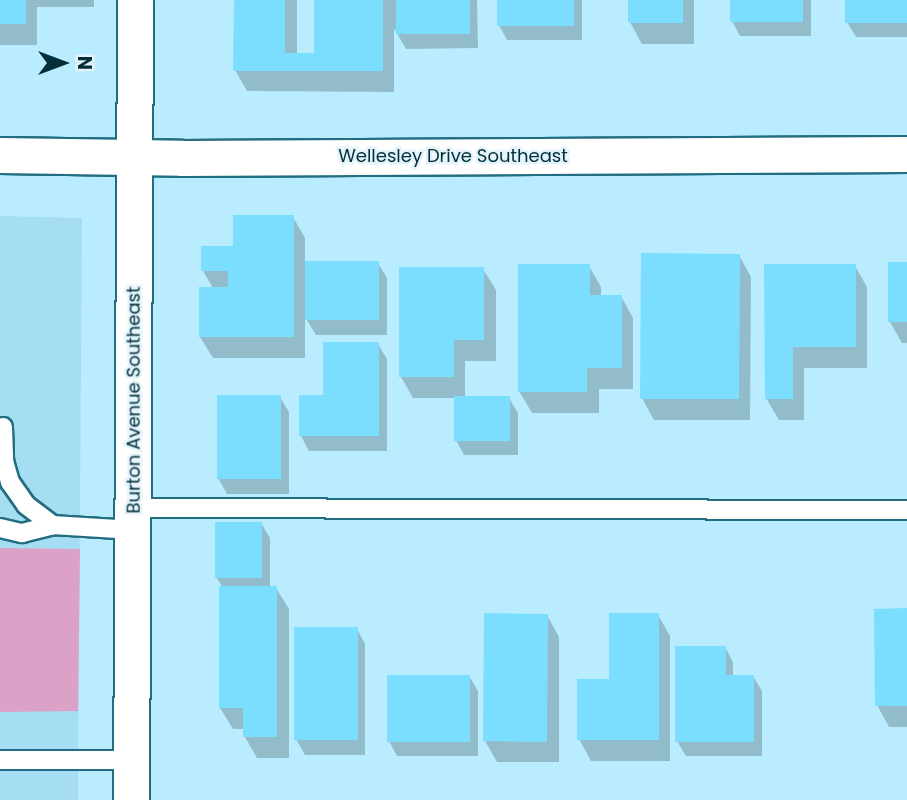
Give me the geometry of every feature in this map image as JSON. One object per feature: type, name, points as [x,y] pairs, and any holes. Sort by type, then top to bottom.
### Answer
[{"type":"street","name":"Burton Avenue Southeast","points":[[131,800],[135,0]]},
{"type":"street","name":"Wellesley Drive Southeast","points":[[0,155],[136,158],[907,154]]},
{"type":"lane","points":[[3,427],[4,461],[10,482],[26,505],[53,525]]},
{"type":"lane","points":[[0,528],[22,533],[53,525],[133,519],[907,510]]},
{"type":"lane","points":[[0,760],[131,760]]},
{"type":"shaded area","points":[[0,216],[82,218],[78,800],[0,800]]},
{"type":"shaded area","points":[[0,548],[80,549],[78,711],[0,712]]},
{"type":"building","points":[[0,0],[26,0],[26,24],[0,24]]},
{"type":"building","points":[[234,0],[285,0],[285,53],[314,53],[314,0],[383,0],[383,71],[233,71]]},
{"type":"building","points":[[396,0],[470,0],[470,34],[396,34]]},
{"type":"building","points":[[497,0],[574,0],[574,26],[497,26]]},
{"type":"building","points":[[628,0],[683,0],[683,23],[628,23]]},
{"type":"building","points":[[730,0],[803,0],[803,22],[730,22]]},
{"type":"building","points":[[845,0],[907,0],[907,23],[845,23]]},
{"type":"building","points":[[233,215],[294,215],[294,337],[199,337],[199,287],[228,287],[228,271],[201,271],[201,246],[233,246]]},
{"type":"building","points":[[641,253],[740,254],[739,399],[640,399]]},
{"type":"building","points":[[305,261],[379,261],[379,320],[305,320]]},
{"type":"building","points":[[888,262],[907,262],[907,322],[888,322]]},
{"type":"building","points":[[518,264],[590,264],[590,295],[622,295],[622,368],[587,368],[587,392],[518,392]]},
{"type":"building","points":[[764,264],[856,264],[856,347],[793,347],[793,399],[765,399]]},
{"type":"building","points":[[399,267],[484,267],[484,340],[454,340],[454,377],[399,377]]},
{"type":"building","points":[[323,342],[379,342],[379,436],[299,436],[299,395],[323,395]]},
{"type":"building","points":[[217,395],[281,395],[281,479],[217,479]]},
{"type":"building","points":[[454,396],[510,396],[510,441],[454,441]]},
{"type":"building","points":[[215,522],[262,522],[262,578],[215,578]]},
{"type":"building","points":[[219,586],[277,586],[277,737],[243,737],[243,708],[219,708]]},
{"type":"building","points":[[907,608],[907,706],[875,706],[874,609]]},
{"type":"building","points":[[484,613],[548,614],[547,742],[483,741]]},
{"type":"building","points":[[609,613],[659,613],[659,740],[577,740],[577,679],[609,679]]},
{"type":"building","points":[[294,627],[358,627],[358,740],[294,740]]},
{"type":"building","points":[[675,646],[726,646],[726,675],[754,675],[754,742],[675,742]]},
{"type":"building","points":[[387,675],[470,675],[470,742],[387,742]]}]
